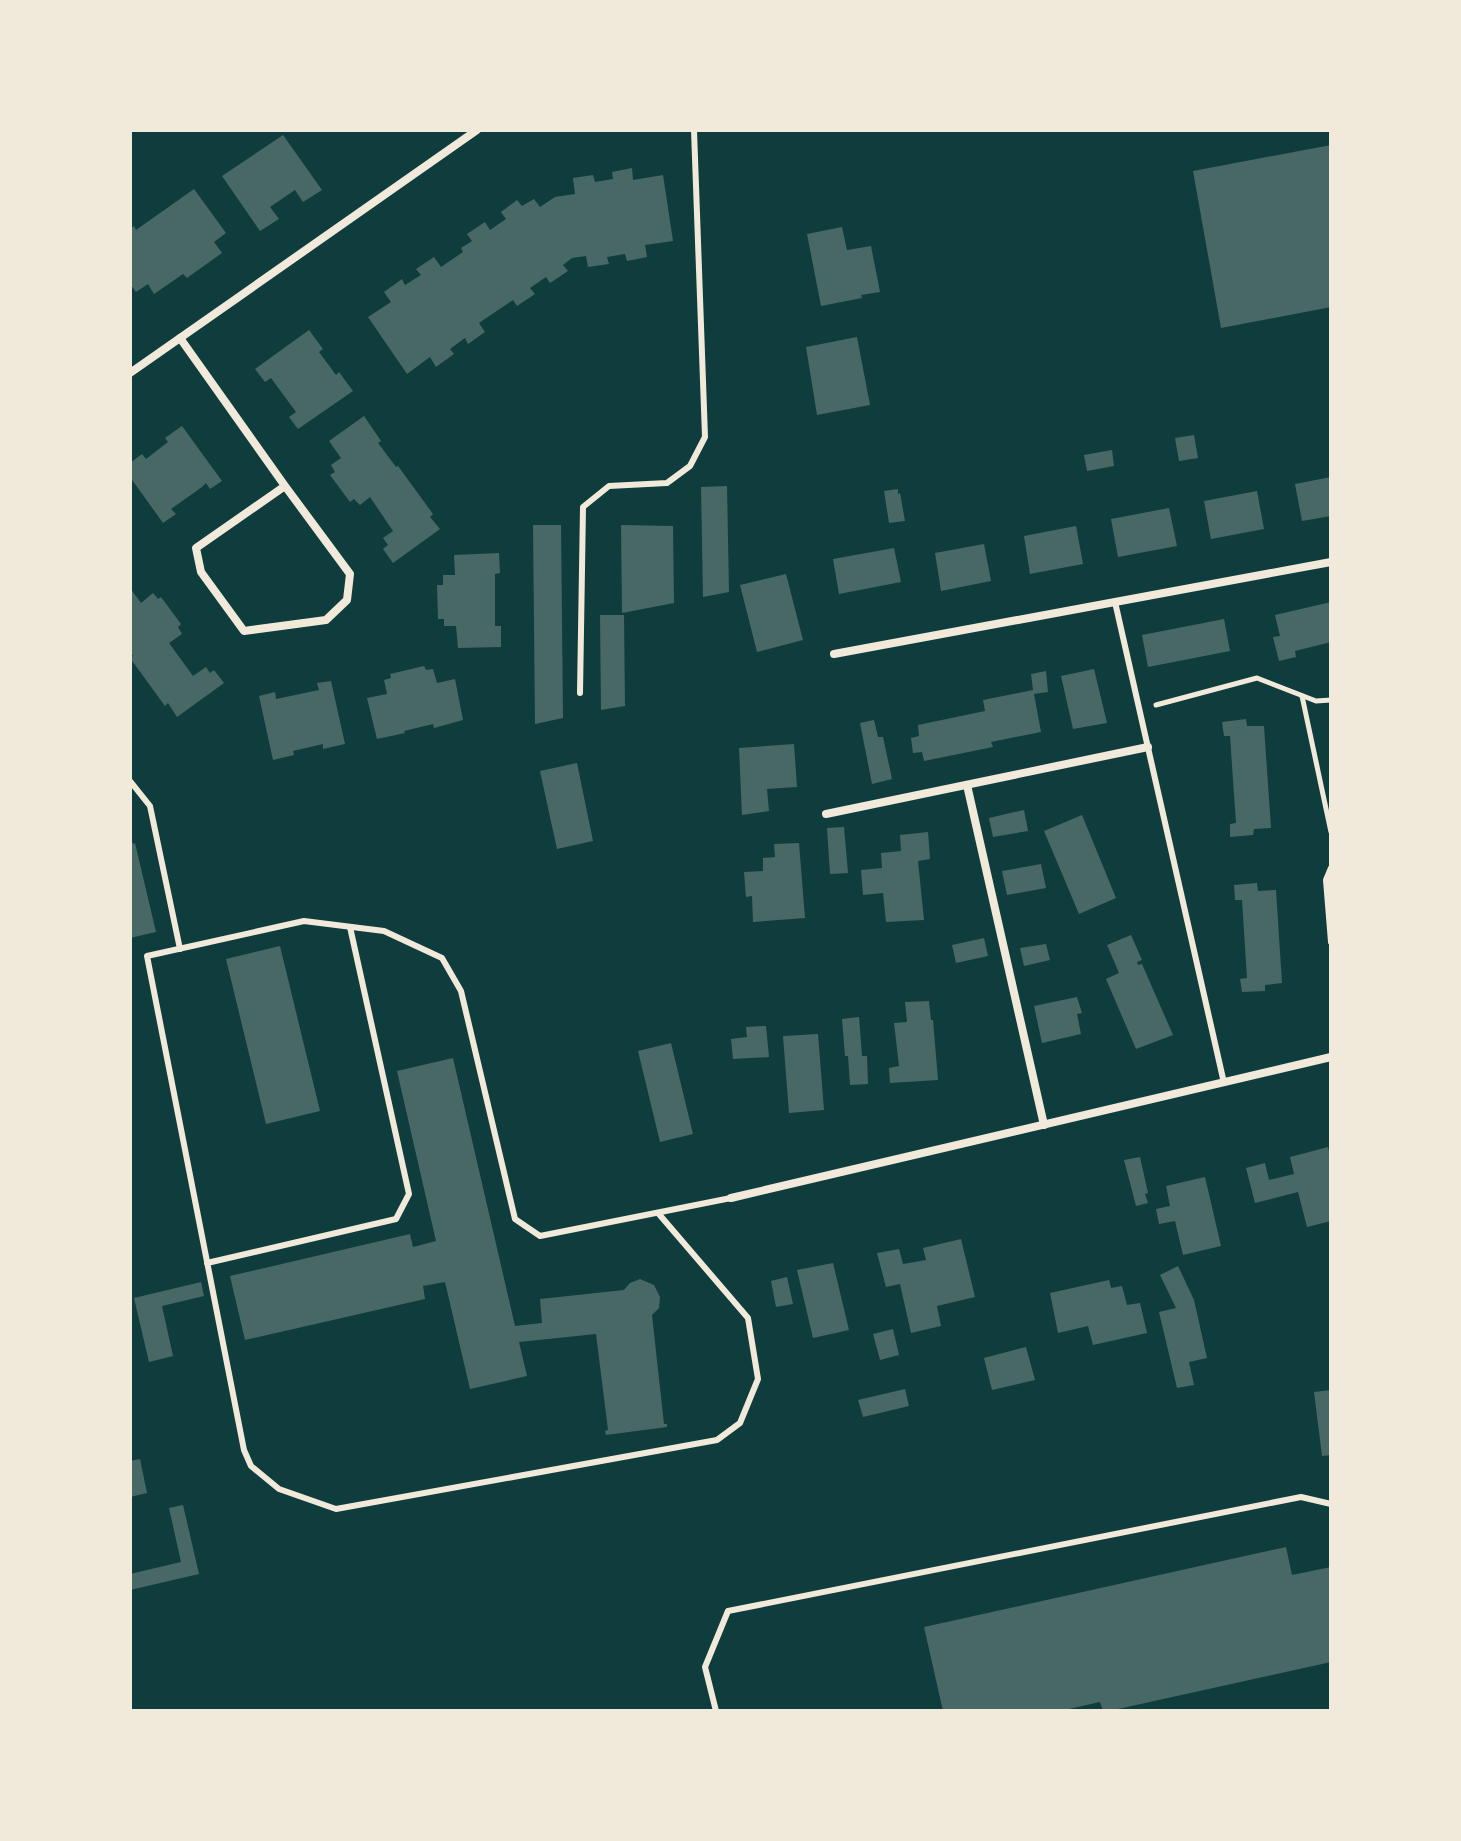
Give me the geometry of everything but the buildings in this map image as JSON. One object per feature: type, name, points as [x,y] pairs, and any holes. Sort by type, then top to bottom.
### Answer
[{"type":"street","points":[[130,373],[477,130]]},
{"type":"street","points":[[180,338],[350,574],[347,600],[326,620],[244,631],[201,572],[196,548],[285,486]]},
{"type":"street","points":[[834,654],[1331,562]]},
{"type":"street","points":[[826,814],[1148,747]]},
{"type":"street","points":[[967,785],[1044,1125]]},
{"type":"street","points":[[731,1198],[1331,1057]]},
{"type":"lane","points":[[580,693],[583,507],[609,486],[667,483],[690,466],[705,437],[694,130]]},
{"type":"lane","points":[[1115,602],[1224,1083]]},
{"type":"lane","points":[[130,781],[150,806],[180,949]]},
{"type":"lane","points":[[1331,868],[1326,880],[1331,942]]},
{"type":"lane","points":[[658,1213],[748,1318],[758,1379],[740,1423],[717,1440],[336,1509],[279,1489],[251,1466],[244,1450],[147,956],[304,921],[384,931],[442,958],[461,991],[515,1219],[540,1236],[731,1198]]},
{"type":"lane","points":[[207,1263],[396,1219],[409,1194],[350,927]]},
{"type":"lane","points":[[716,1711],[705,1667],[728,1611],[1301,1497],[1331,1504]]},
{"type":"path","points":[[1139,709],[1257,678],[1316,701],[1331,700]]},
{"type":"path","points":[[1302,696],[1331,832]]}]
